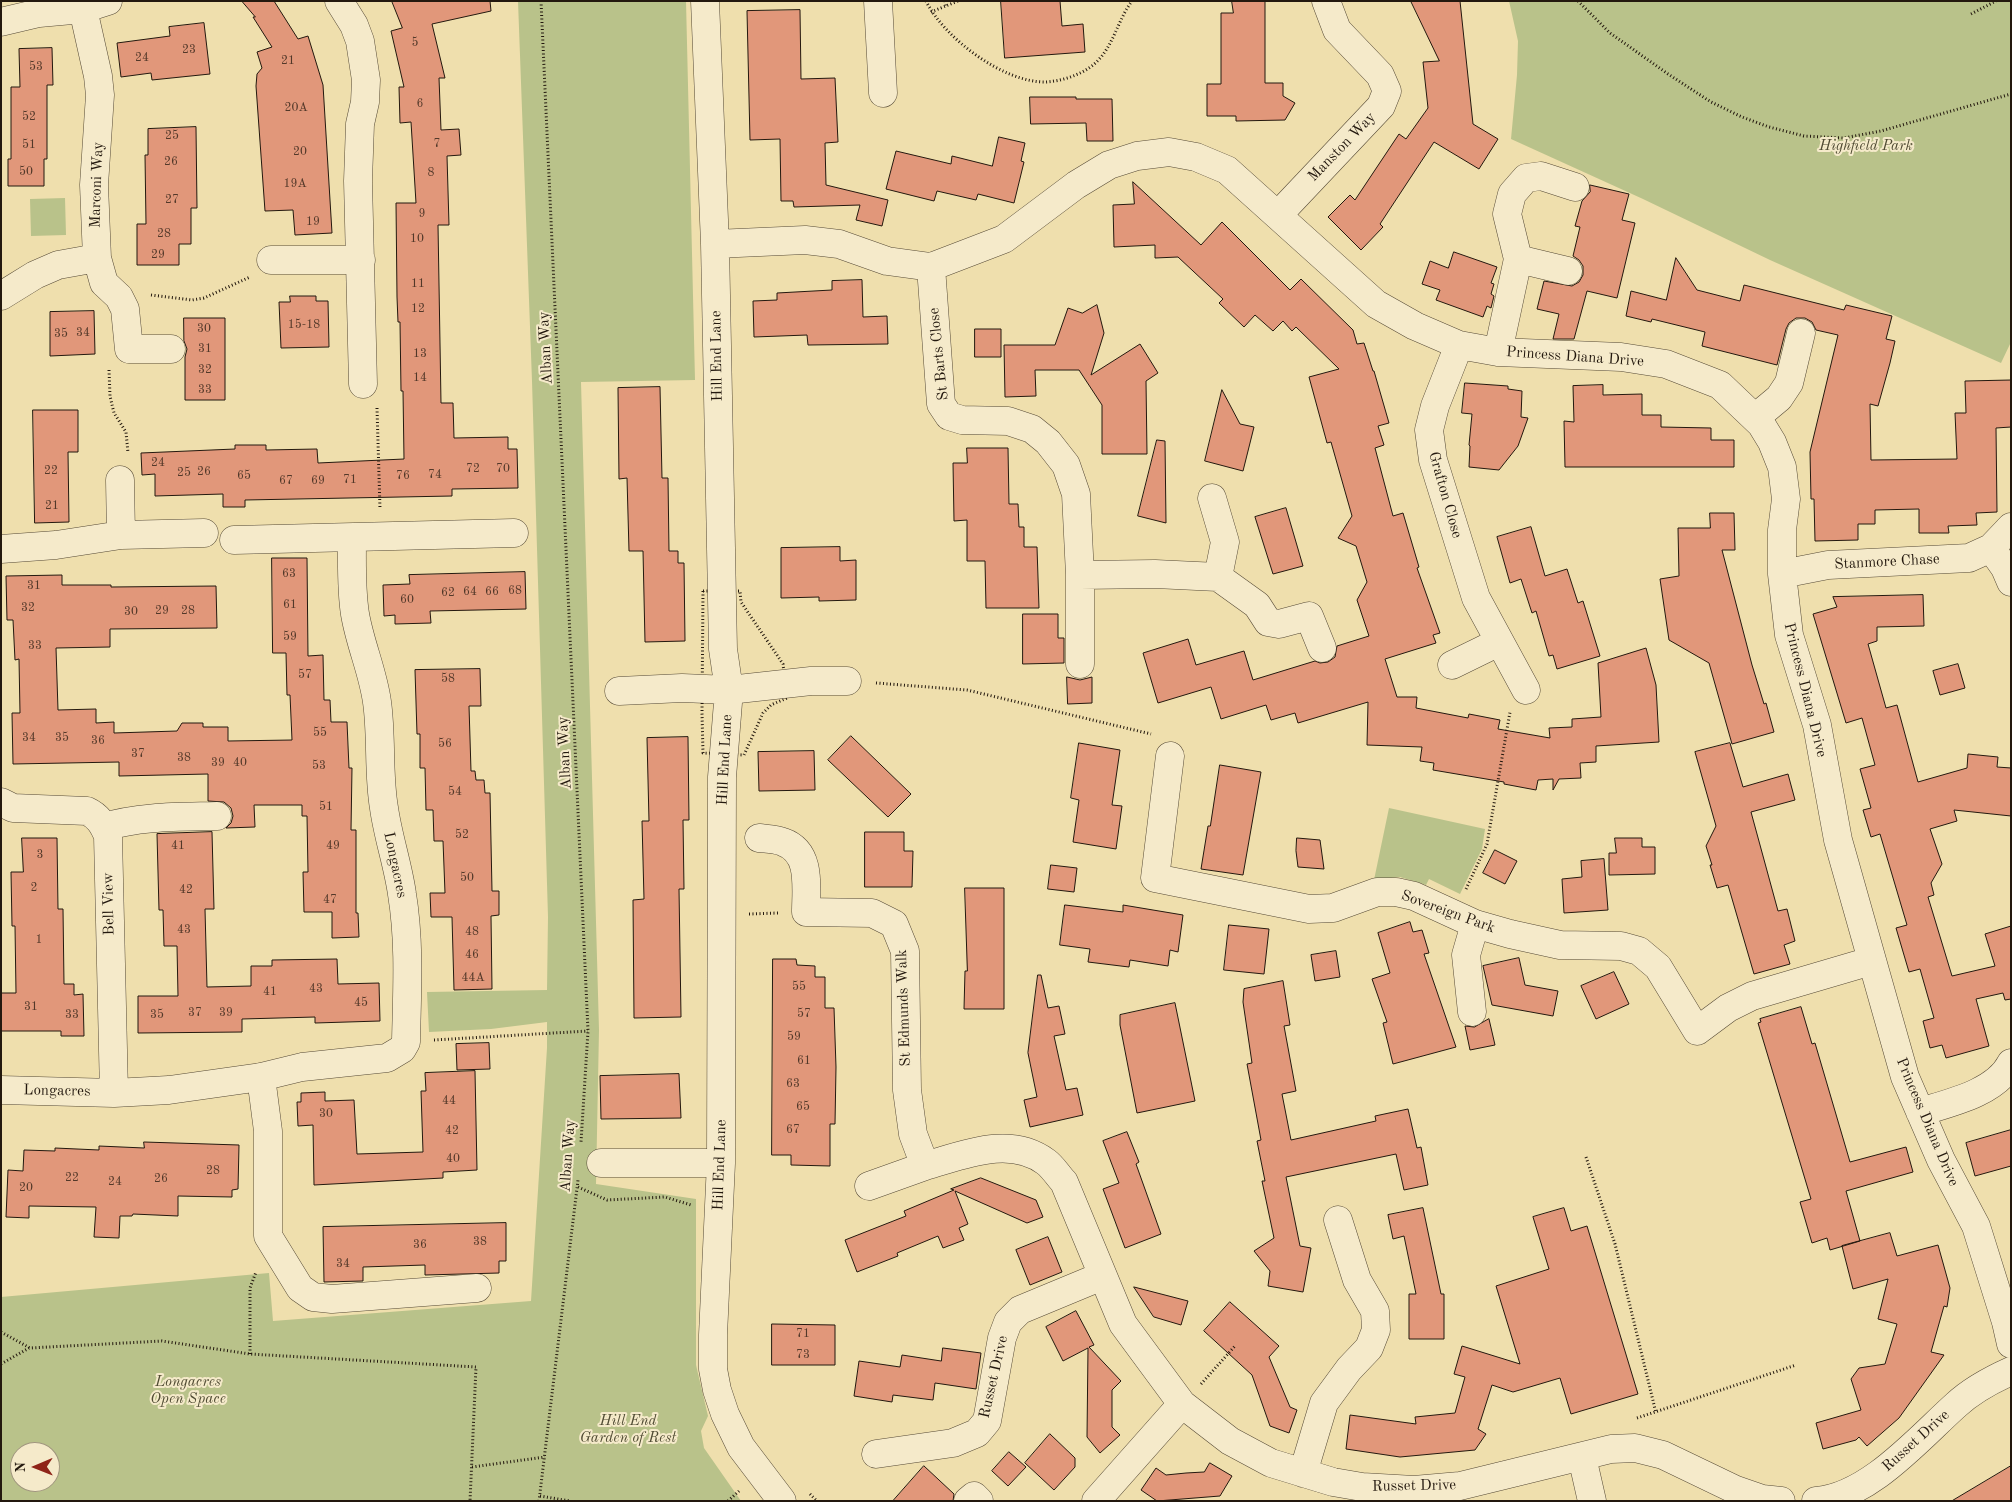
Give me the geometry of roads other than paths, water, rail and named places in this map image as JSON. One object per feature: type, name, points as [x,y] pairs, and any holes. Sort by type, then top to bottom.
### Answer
[{"type":"street","points":[[339,1],[354,24],[360,41],[366,80],[365,102],[360,124],[359,156],[363,384]]},
{"type":"street","name":"Hill End Lane","points":[[705,1],[707,88],[715,244],[722,649],[729,690],[722,777],[721,1163],[713,1368],[717,1390],[725,1414],[741,1447],[782,1501]]},
{"type":"street","points":[[878,1],[883,92]]},
{"type":"street","name":"Manston Way","points":[[1278,215],[1382,106],[1387,91],[1380,75],[1337,30],[1326,1]]},
{"type":"street","name":"Marconi Way","points":[[1,22],[95,5],[100,95],[94,185],[97,258],[104,282],[119,297],[127,316],[130,349],[171,349]]},
{"type":"street","name":"Princess Diana Drive","points":[[715,244],[805,240],[839,244],[887,261],[931,267],[1004,239],[1076,185],[1109,166],[1137,156],[1169,152],[1196,157],[1227,170],[1376,304],[1416,326],[1458,345],[1498,352],[1620,357],[1666,364],[1720,385],[1761,424],[1772,442],[1782,467],[1786,499],[1782,530],[1782,574],[1789,635],[1817,725],[1838,840],[1870,961],[1905,1077],[1941,1160],[1976,1226],[2011,1344]]},
{"type":"street","points":[[1498,352],[1518,259],[1507,214],[1512,194],[1526,178],[1541,176],[1575,187]]},
{"type":"street","points":[[1,296],[35,275],[58,265],[97,258]]},
{"type":"street","points":[[1518,259],[1568,270]]},
{"type":"street","points":[[271,260],[361,260]]},
{"type":"street","name":"St Barts Close","points":[[931,267],[941,404],[949,416],[962,420],[1008,421],[1032,430],[1048,442],[1066,465],[1076,494],[1080,575]]},
{"type":"street","points":[[1755,418],[1779,398],[1789,383],[1801,333]]},
{"type":"street","name":"Grafton Close","points":[[1458,345],[1435,406],[1429,430],[1433,460],[1476,598],[1526,690]]},
{"type":"street","points":[[120,480],[121,535]]},
{"type":"street","points":[[1212,498],[1225,542],[1218,577]]},
{"type":"street","name":"Stanmore Chase","points":[[1782,574],[1828,564],[1969,558],[1991,548],[2011,527]]},
{"type":"street","points":[[234,540],[514,533]]},
{"type":"street","points":[[1,549],[56,545],[121,535],[204,534]]},
{"type":"street","name":"Longacres","points":[[1,1090],[114,1093],[169,1090],[261,1077],[302,1067],[387,1058],[402,1049],[406,1042],[408,959],[402,893],[384,808],[377,701],[371,670],[359,635],[355,613],[352,582],[352,538]]},
{"type":"street","points":[[1991,548],[2005,568],[2011,582]]},
{"type":"street","points":[[1080,664],[1080,575],[1155,574],[1218,577],[1257,605],[1268,622],[1279,624],[1309,616],[1322,648]]},
{"type":"street","points":[[1452,665],[1499,642]]},
{"type":"street","points":[[619,692],[682,688],[729,690],[810,681],[848,681]]},
{"type":"street","name":"Sovereign Park","points":[[1170,756],[1156,878],[1309,910],[1333,908],[1377,892],[1396,892],[1420,899],[1475,924],[1510,934],[1560,945],[1621,946],[1639,951],[1658,967],[1697,1031],[1728,1008],[1752,996],[1870,961]]},
{"type":"street","points":[[1,802],[13,808],[86,810],[96,817],[104,827],[126,820],[217,816]]},
{"type":"street","name":"Bell View","points":[[104,827],[108,836],[114,1093]]},
{"type":"street","name":"St Edmunds Walk","points":[[759,838],[784,842],[798,852],[806,869],[806,912],[872,914],[894,924],[905,951],[907,1090],[913,1134],[925,1166]]},
{"type":"street","points":[[1472,1012],[1466,955],[1475,924]]},
{"type":"street","points":[[1920,1112],[1959,1100],[1988,1087],[2011,1063]]},
{"type":"street","points":[[261,1077],[268,1132],[268,1236],[300,1288],[313,1297],[332,1299],[477,1288]]},
{"type":"street","points":[[869,1186],[925,1166],[994,1147],[1028,1151],[1048,1163],[1064,1182],[1123,1324],[1182,1404],[1096,1501]]},
{"type":"street","points":[[601,1163],[721,1163]]},
{"type":"street","points":[[1303,1473],[1324,1403],[1349,1369],[1369,1348],[1376,1330],[1375,1311],[1357,1280],[1338,1220]]},
{"type":"street","name":"Russet Drive","points":[[876,1454],[953,1443],[977,1433],[987,1421],[1002,1338],[1008,1322],[1020,1310],[1102,1276]]},
{"type":"street","name":"Russet Drive","points":[[1816,1501],[1850,1496],[1888,1468],[1956,1404],[1985,1384],[2011,1371]]},
{"type":"street","name":"Russet Drive","points":[[1182,1404],[1230,1441],[1271,1462],[1333,1482],[1362,1494],[1460,1486],[1611,1449],[1635,1448],[1662,1455],[1736,1490],[1762,1499],[1781,1501]]},
{"type":"street","points":[[1582,1457],[1592,1501]]},
{"type":"street","points":[[968,1501],[974,1496],[979,1501]]},
{"type":"park label","name":"Highfield Park","points":[[1866,146]]},
{"type":"park label","name":"Longacres Open Space","points":[[188,1390]]},
{"type":"park label","name":"Hill End Garden of Rest","points":[[628,1430]]}]
